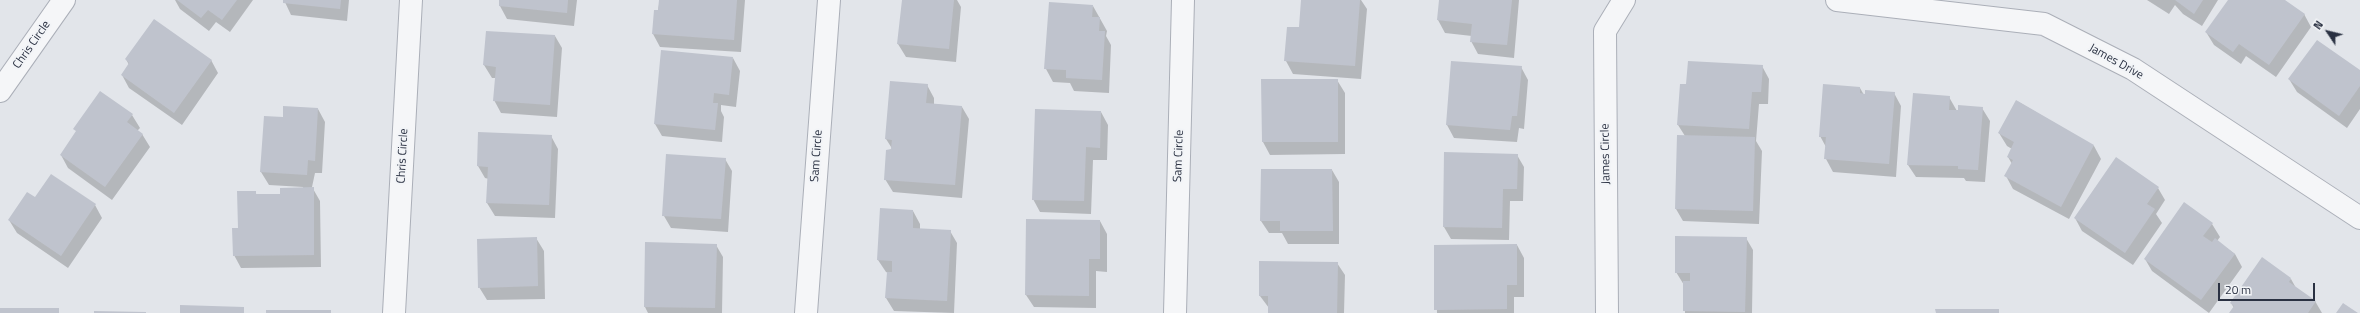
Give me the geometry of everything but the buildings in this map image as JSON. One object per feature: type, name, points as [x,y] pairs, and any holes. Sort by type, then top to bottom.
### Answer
[{"type":"street","name":"Chris Circle","points":[[0,91],[64,0]]},
{"type":"street","name":"Chris Circle","points":[[394,313],[411,0]]},
{"type":"street","name":"Sam Circle","points":[[806,313],[829,0]]},
{"type":"street","name":"Sam Circle","points":[[1174,313],[1183,0]]},
{"type":"street","name":"James Circle","points":[[1607,313],[1605,31],[1624,0]]},
{"type":"street","name":"James Drive","points":[[1838,0],[2044,24],[2133,69],[2360,218]]}]
